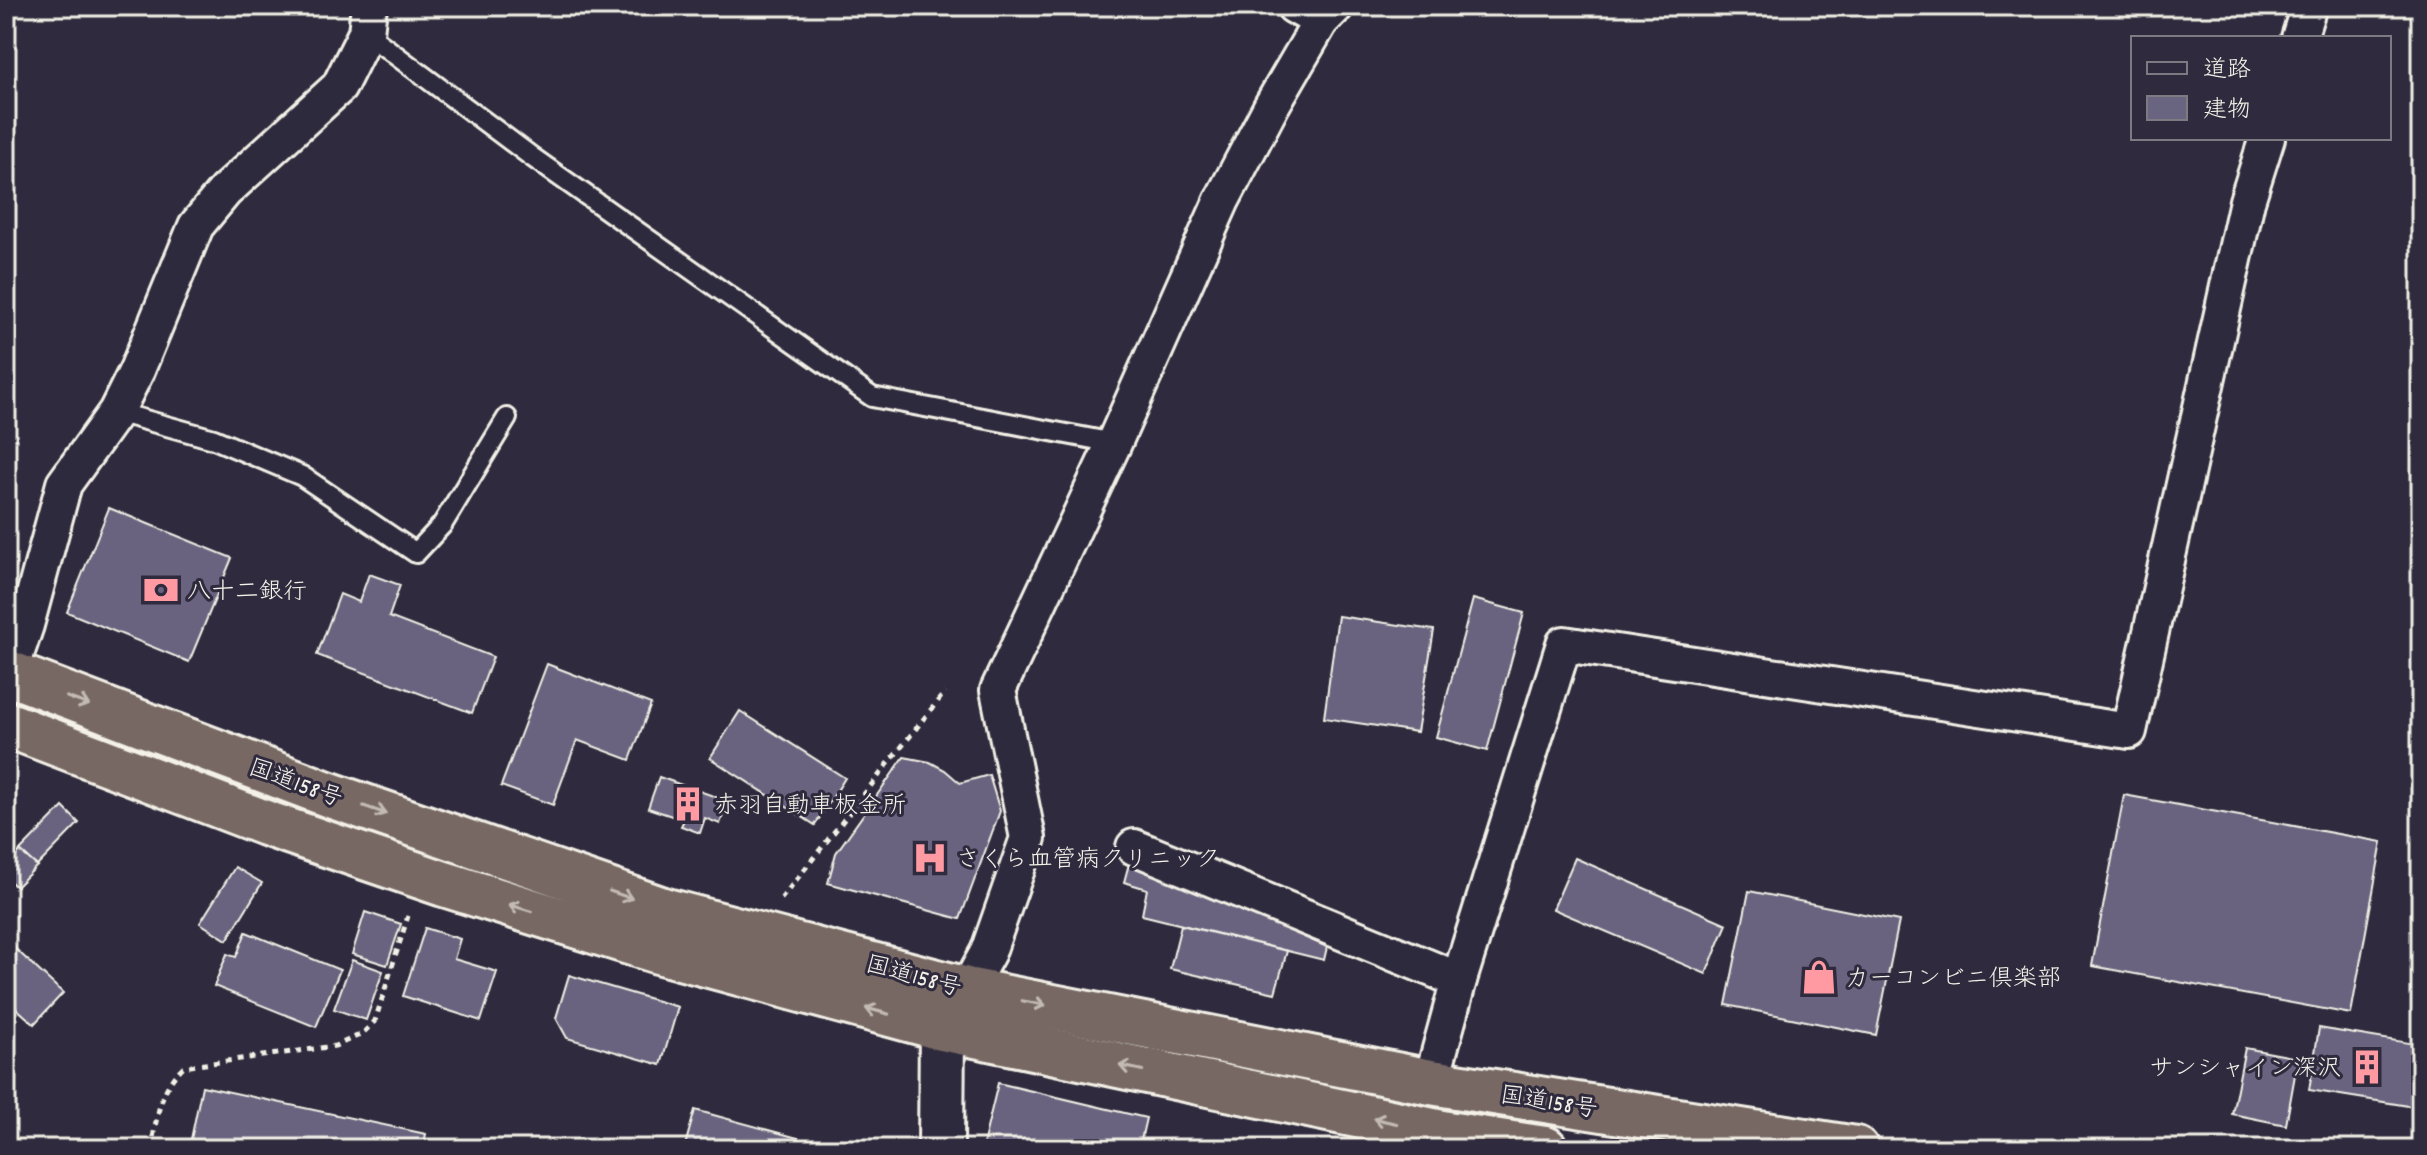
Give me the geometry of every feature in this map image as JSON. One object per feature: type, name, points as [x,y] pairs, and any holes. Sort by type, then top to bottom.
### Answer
[{"type":"highway","name":"国道158号","points":[[7,677],[330,795],[666,911],[967,990],[1431,1082],[1856,1149]]},
{"type":"highway","name":"国道158号","points":[[6,724],[265,823],[444,884],[658,951],[942,1028],[1449,1142],[1545,1149]]},
{"type":"street","points":[[2300,36],[2309,6]]},
{"type":"street","points":[[941,1149],[942,1028],[988,952],[1028,838],[998,690],[1114,443],[1222,200],[1317,11]]},
{"type":"street","points":[[7,677],[26,625],[64,484],[116,412],[137,370],[196,226],[225,191],[339,87],[367,19]]},
{"type":"street","points":[[1431,1082],[1459,980],[1564,644],[2129,731],[2247,201],[2266,140]]},
{"type":"street","points":[[1134,847],[1459,980]]},
{"type":"lane","points":[[367,19],[532,157],[872,397],[1114,443]]},
{"type":"lane","points":[[116,412],[214,439],[302,476],[416,553],[442,525],[507,418]]},
{"type":"path","points":[[768,937],[782,896],[945,692]]},
{"type":"path","points":[[151,1149],[161,1097],[171,1078],[183,1067],[335,1046],[362,1034],[375,1021],[411,908]]},
{"type":"building","points":[[109,508],[232,558],[189,662],[67,612]]},
{"type":"building","points":[[369,574],[400,585],[389,617],[493,657],[472,713],[317,655],[340,594],[359,602]]},
{"type":"building","points":[[1473,599],[1524,613],[1487,751],[1436,737]]},
{"type":"building","points":[[1338,616],[1434,630],[1417,732],[1324,718]]},
{"type":"building","points":[[547,664],[651,704],[630,760],[577,740],[553,805],[501,786]]},
{"type":"building","points":[[740,711],[845,778],[815,825],[710,758]]},
{"type":"building","points":[[904,757],[930,762],[960,783],[989,775],[1000,811],[960,919],[828,883],[836,853]]},
{"type":"building","name":"赤羽自動車板金所","points":[[659,777],[728,801],[720,824],[705,818],[700,833],[681,826],[684,820],[648,808]]},
{"type":"building","points":[[2124,795],[2382,842],[2351,1014],[2092,966]]},
{"type":"building","points":[[63,807],[79,823],[37,866],[20,851]]},
{"type":"building","points":[[20,851],[37,866],[16,887],[6,877],[6,866]]},
{"type":"building","points":[[1575,858],[1727,924],[1706,974],[1553,909]]},
{"type":"building","points":[[1130,860],[1327,947],[1324,960],[1142,915],[1147,889],[1124,882]]},
{"type":"building","points":[[235,867],[262,883],[227,940],[200,923]]},
{"type":"building","points":[[1749,891],[1899,921],[1876,1035],[1726,1005]]},
{"type":"building","points":[[365,912],[401,924],[387,965],[352,954]]},
{"type":"building","points":[[1181,925],[1287,951],[1275,993],[1170,969]]},
{"type":"building","points":[[425,928],[460,939],[454,959],[497,972],[481,1021],[403,996]]},
{"type":"building","points":[[246,932],[340,970],[316,1027],[214,986],[227,954],[236,957]]},
{"type":"building","points":[[6,940],[63,993],[34,1024],[6,999]]},
{"type":"building","points":[[352,960],[383,971],[366,1020],[334,1009]]},
{"type":"building","points":[[569,975],[678,1007],[661,1065],[567,1038],[556,1018]]},
{"type":"building","name":"サンシャイン深沢","points":[[2319,1028],[2421,1045],[2421,1108],[2309,1090]]},
{"type":"building","points":[[2245,1048],[2298,1058],[2286,1125],[2232,1114]]},
{"type":"building","points":[[998,1083],[1146,1118],[1139,1149],[982,1149]]},
{"type":"building","points":[[202,1086],[426,1134],[423,1149],[189,1149]]},
{"type":"building","points":[[695,1110],[816,1143],[815,1149],[684,1149]]},
{"type":"place","name":"八十二銀行","points":[[161,590]]},
{"type":"place","name":"赤羽自動車板金所","points":[[688,804]]},
{"type":"place","name":"さくら血管病クリニック","points":[[930,858]]},
{"type":"place","name":"カーコンビニ倶楽部","points":[[1819,977]]},
{"type":"place","name":"サンシャイン深沢","points":[[2367,1067]]}]
